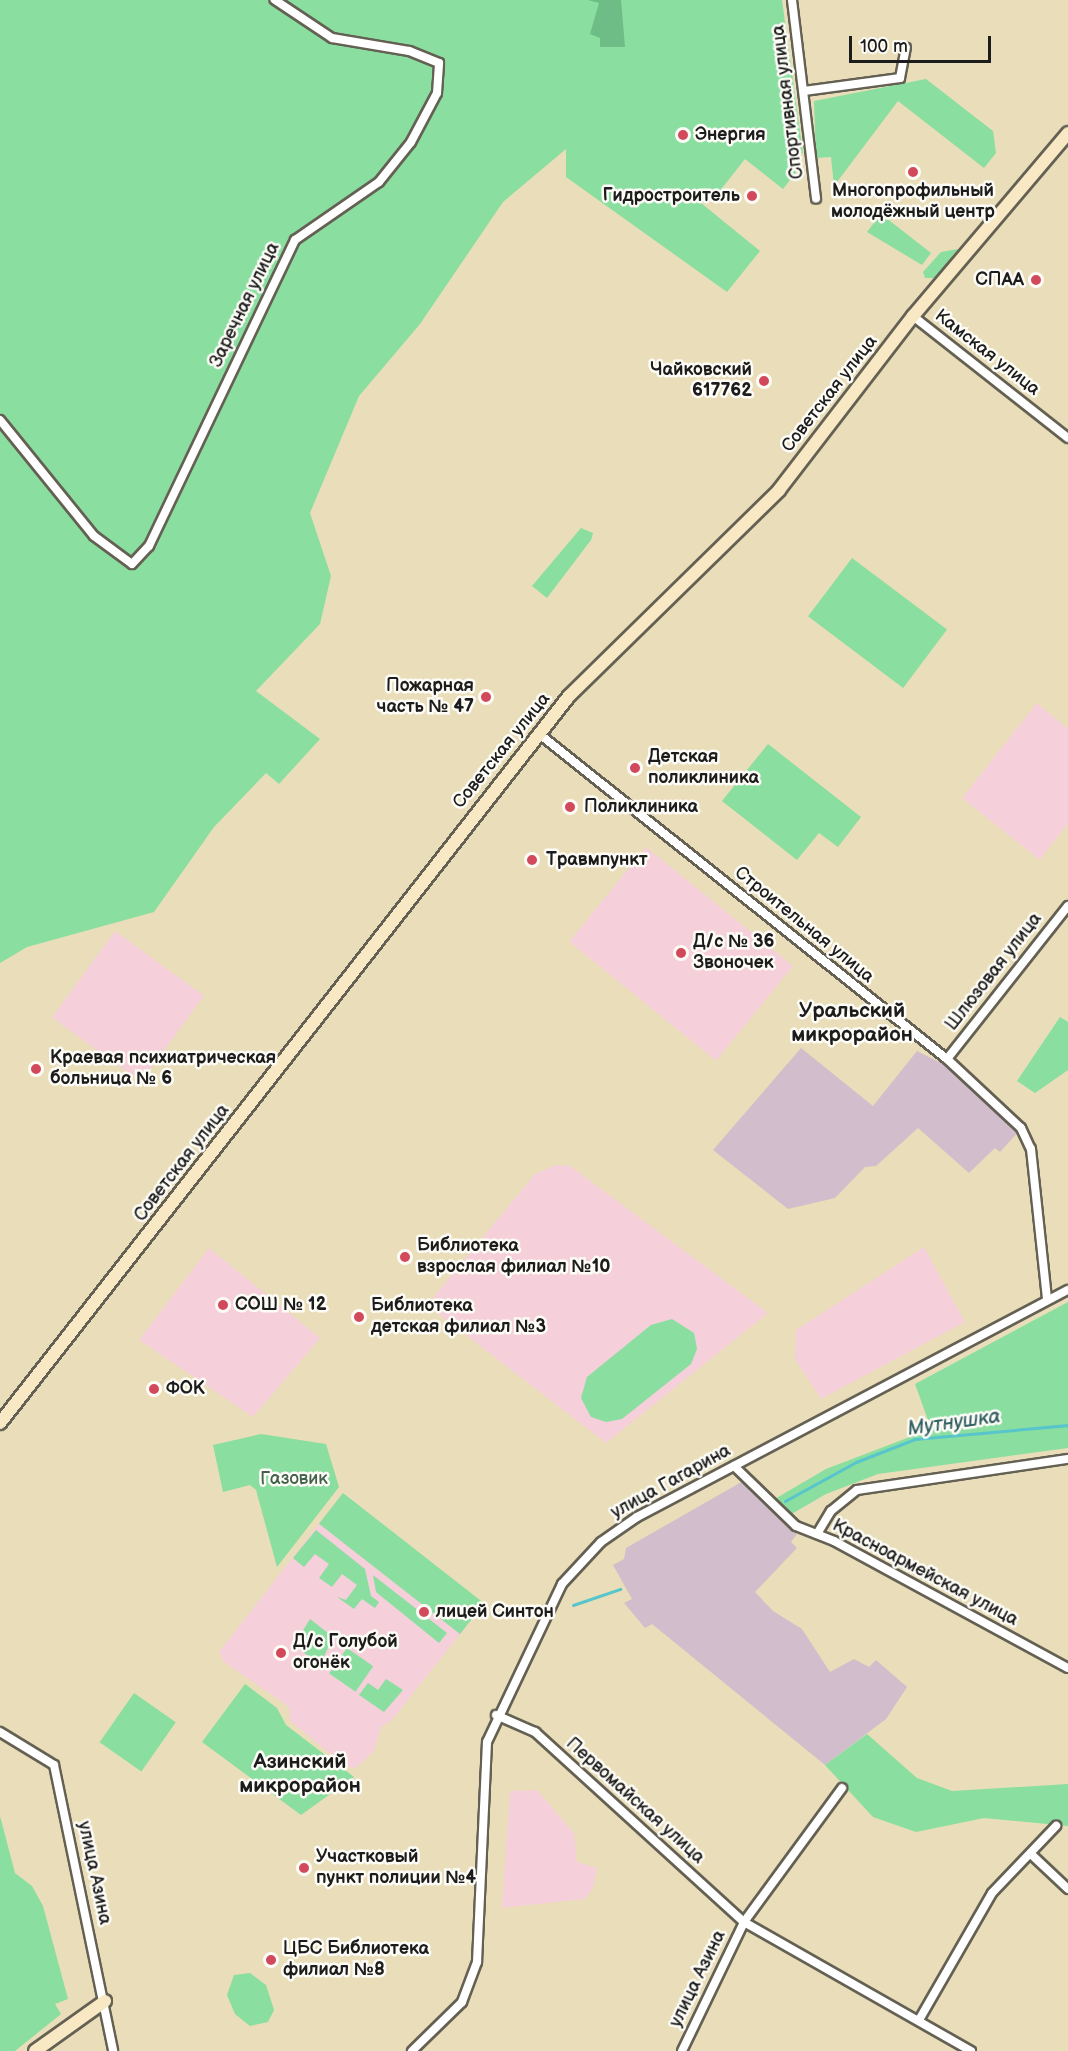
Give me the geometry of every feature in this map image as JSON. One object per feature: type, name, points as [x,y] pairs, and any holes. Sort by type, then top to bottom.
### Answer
[{"type":"main road","name":"Советская улица","points":[[0,1423],[581,682],[779,489],[913,316],[1068,133]]},
{"type":"main road","points":[[35,2051],[105,2001]]},
{"type":"street","name":"Заречная улица","points":[[0,420],[94,536],[132,564],[149,546],[295,240],[379,182],[411,142],[437,93],[439,63],[409,51],[332,38],[275,0]]},
{"type":"street","name":"Спортивная улица","points":[[792,0],[816,199]]},
{"type":"street","points":[[804,91],[900,78],[906,48]]},
{"type":"street","name":"Камская улица","points":[[913,316],[1068,438]]},
{"type":"street","name":"Строительная улица","points":[[538,734],[947,1059],[1021,1128],[1031,1149],[1047,1299]]},
{"type":"street","name":"Шлюзовая улица","points":[[947,1059],[1068,906]]},
{"type":"street","name":"улица Гагарина","points":[[412,2051],[462,2002],[477,1962],[487,1742],[496,1715],[552,1597],[601,1542],[734,1466],[1047,1299],[1068,1290]]},
{"type":"street","name":"Красноармейская улица","points":[[1068,1459],[857,1490],[831,1511],[817,1534],[1068,1668]]},
{"type":"street","points":[[734,1466],[796,1526],[817,1534]]},
{"type":"street","name":"Первомайская улица","points":[[496,1715],[535,1732],[744,1922],[971,2051]]},
{"type":"street","name":"улица Азина","points":[[0,1732],[54,1765],[105,2001],[113,2051]]},
{"type":"street","points":[[744,1922],[842,1788]]},
{"type":"street","points":[[919,2020],[992,1893],[1032,1856],[1056,1826]]},
{"type":"street","points":[[1032,1856],[1068,1888]]},
{"type":"street","name":"улица Азина","points":[[682,2051],[744,1922]]},
{"type":"shaded area","points":[[1037,703],[1068,729],[1068,823],[1040,860],[962,798]]},
{"type":"shaded area","name":"Д/с № 36 Звоночек","points":[[646,847],[793,966],[716,1061],[569,942]]},
{"type":"shaded area","points":[[115,931],[204,996],[141,1082],[52,1018]]},
{"type":"shaded area","points":[[801,1048],[873,1106],[917,1051],[945,1065],[1020,1130],[1000,1152],[995,1148],[969,1173],[918,1128],[876,1166],[865,1167],[835,1198],[788,1209],[713,1150]]},
{"type":"shaded area","points":[[556,1165],[570,1166],[768,1313],[606,1443],[427,1305],[535,1174]]},
{"type":"shaded area","points":[[924,1247],[965,1322],[821,1399],[795,1359],[796,1330]]},
{"type":"shaded area","name":"СОШ № 12","points":[[209,1248],[320,1338],[253,1417],[139,1340]]},
{"type":"shaded area","points":[[745,1480],[797,1534],[791,1542],[797,1548],[755,1592],[773,1611],[802,1629],[830,1672],[854,1659],[869,1667],[876,1660],[907,1687],[886,1719],[825,1765],[652,1624],[645,1628],[624,1603],[632,1599],[613,1565],[624,1559],[626,1548]]},
{"type":"shaded area","points":[[343,1493],[484,1604],[392,1720],[381,1727],[374,1751],[356,1768],[345,1766],[290,1721],[289,1707],[223,1661],[219,1652]]},
{"type":"shaded area","points":[[537,1790],[574,1833],[577,1862],[597,1868],[593,1888],[585,1899],[502,1908],[510,1791]]},
{"type":"green space","points":[[0,0],[782,0],[803,153],[794,154],[797,171],[783,189],[745,159],[715,197],[701,203],[760,251],[727,292],[566,177],[566,149],[503,202],[420,324],[359,396],[310,513],[331,576],[320,624],[256,691],[320,739],[279,784],[266,773],[214,827],[154,912],[27,947],[0,963]]},
{"type":"green space","points":[[588,0],[621,0],[625,47],[600,47],[600,38],[590,34],[599,3]]},
{"type":"green space","points":[[926,79],[993,131],[996,153],[984,168],[898,101],[834,186],[831,157],[816,158],[814,101]]},
{"type":"green space","points":[[881,214],[931,253],[922,265],[867,232]]},
{"type":"green space","points":[[958,249],[935,278],[925,278],[923,272],[941,252]]},
{"type":"green space","points":[[581,528],[593,533],[591,540],[547,598],[532,586]]},
{"type":"green space","points":[[852,558],[947,630],[903,688],[808,616]]},
{"type":"green space","points":[[768,744],[861,817],[838,847],[819,833],[797,860],[722,801]]},
{"type":"green space","points":[[1060,1017],[1068,1022],[1068,1070],[1035,1093],[1017,1081]]},
{"type":"green space","points":[[1068,1302],[1068,1448],[878,1474],[826,1494],[783,1519],[768,1503],[826,1469],[915,1435],[933,1434],[915,1384]]},
{"type":"green space","points":[[672,1319],[694,1333],[697,1349],[691,1364],[622,1419],[606,1422],[591,1417],[581,1398],[587,1377],[651,1325]]},
{"type":"green space","name":"Газовик","points":[[261,1434],[326,1444],[339,1487],[277,1567],[256,1490],[250,1485],[223,1492],[213,1445]]},
{"type":"green space","points":[[343,1493],[484,1603],[460,1634],[319,1524]]},
{"type":"green space","points":[[316,1530],[365,1569],[371,1596],[379,1602],[375,1608],[362,1599],[354,1609],[337,1597],[346,1600],[357,1585],[342,1574],[332,1587],[319,1578],[329,1564],[315,1554],[304,1567],[293,1558]]},
{"type":"green space","points":[[373,1575],[447,1633],[439,1643],[376,1592]]},
{"type":"green space","points":[[310,1619],[333,1637],[320,1665],[294,1645]]},
{"type":"green space","points":[[347,1648],[373,1666],[355,1692],[329,1673]]},
{"type":"green space","points":[[386,1679],[403,1690],[384,1712],[359,1695],[368,1683],[378,1690]]},
{"type":"green space","points":[[245,1684],[277,1708],[286,1725],[354,1777],[301,1815],[202,1742]]},
{"type":"green space","points":[[134,1693],[176,1722],[141,1771],[100,1742]]},
{"type":"green space","points":[[867,1734],[917,1778],[952,1791],[1068,1784],[1068,1826],[984,1818],[916,1832],[873,1817],[825,1765]]},
{"type":"green space","points":[[0,1816],[15,1873],[32,1886],[43,1906],[68,1999],[55,2004],[61,2014],[15,2051],[0,2051]]},
{"type":"green space","points":[[250,1973],[266,1985],[274,2010],[268,2022],[250,2026],[235,2014],[227,1995],[234,1975]]},
{"type":"waterway","name":"Мутнушка","points":[[785,1501],[856,1462],[915,1439],[1068,1425]]},
{"type":"waterway","name":"Мутнушка","points":[[573,1605],[620,1589]]},
{"type":"place","name":"Энергия","points":[[683,135]]},
{"type":"place","name":"Многопрофильный молодёжный центр","points":[[913,172]]},
{"type":"place","name":"Гидростроитель","points":[[752,196]]},
{"type":"place","name":"СПАА","points":[[1036,280]]},
{"type":"place","name":"Чайковский 617762","points":[[764,381]]},
{"type":"place","name":"Пожарная часть № 47","points":[[486,697]]},
{"type":"place","name":"Детская поликлиника","points":[[635,768]]},
{"type":"place","name":"Поликлиника","points":[[570,807]]},
{"type":"place","name":"Травмпункт","points":[[532,860]]},
{"type":"place","name":"Д/с № 36 Звоночек","points":[[681,953]]},
{"type":"place","name":"Краевая психиатрическая больница № 6","points":[[36,1069]]},
{"type":"place","name":"Библиотека взрослая филиал №10","points":[[405,1257]]},
{"type":"place","name":"СОШ № 12","points":[[223,1305]]},
{"type":"place","name":"Библиотека детская филиал №3","points":[[359,1317]]},
{"type":"place","name":"ФОК","points":[[154,1389]]},
{"type":"place","name":"лицей Синтон","points":[[424,1612]]},
{"type":"place","name":"Д/с Голубой огонёк","points":[[281,1653]]},
{"type":"place","name":"Участковый пункт полиции №4","points":[[304,1868]]},
{"type":"place","name":"ЦБС Библиотека филиал №8","points":[[271,1960]]},
{"type":"district","name":"Уральский микрорайон","points":[[852,1023]]},
{"type":"district","name":"Азинский микрорайон","points":[[300,1774]]}]
